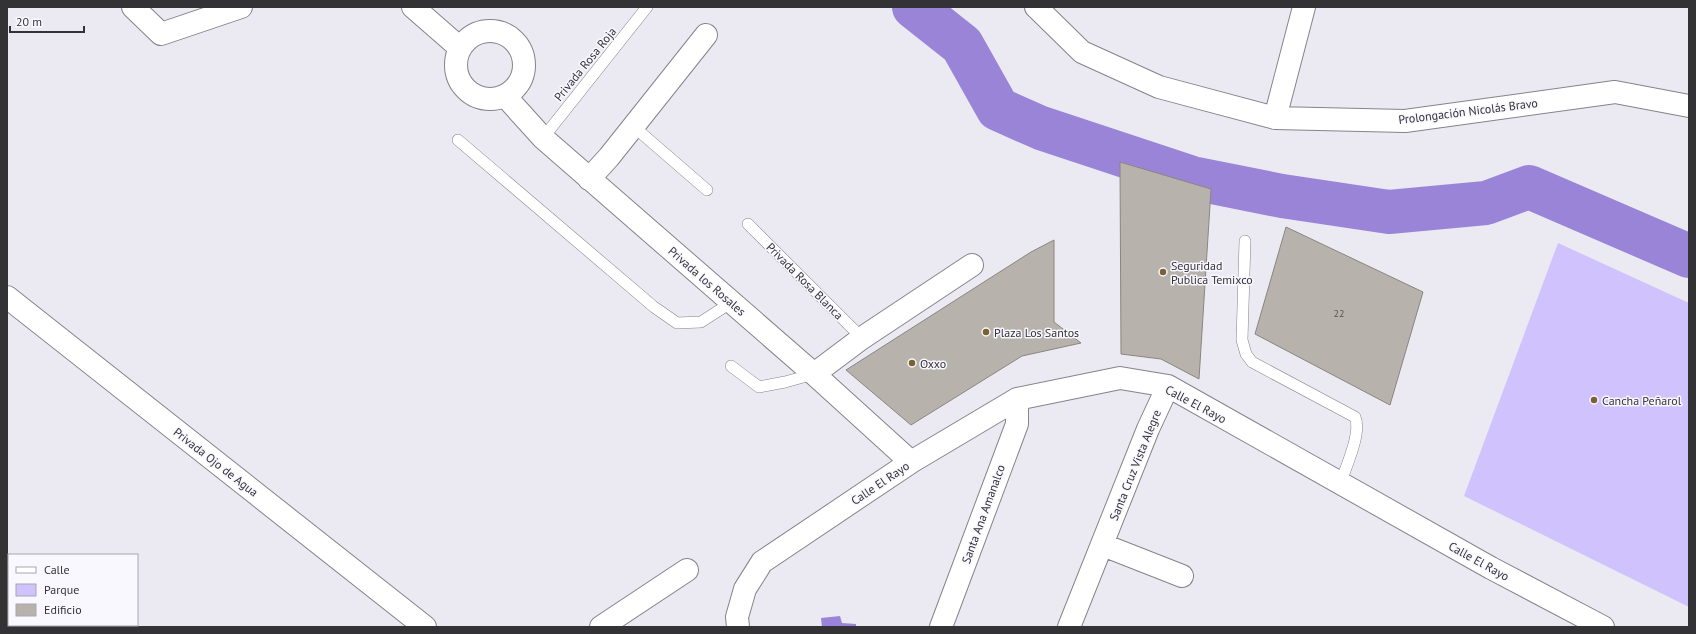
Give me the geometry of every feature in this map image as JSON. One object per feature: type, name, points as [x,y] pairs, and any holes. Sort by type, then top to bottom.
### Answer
[{"type":"street","points":[[133,7],[161,34],[241,7]]},
{"type":"street","points":[[413,7],[460,48]]},
{"type":"street","name":"Prolongación Nicolás Bravo","points":[[1036,7],[1082,52],[1159,87],[1275,118],[1405,121],[1615,92],[1689,106]]},
{"type":"street","points":[[1275,118],[1304,7]]},
{"type":"street","points":[[491,30],[508,35],[521,48],[525,66],[520,84],[506,97],[489,101],[472,96],[459,82],[455,65],[460,48],[473,35],[491,30]]},
{"type":"street","points":[[589,179],[706,35]]},
{"type":"street","name":"Privada los Rosales","points":[[506,97],[543,138],[814,374],[911,462]]},
{"type":"street","points":[[814,374],[862,338],[972,266]]},
{"type":"street","name":"Privada Ojo de Agua","points":[[7,297],[425,627]]},
{"type":"street","name":"Calle El Rayo","points":[[738,627],[737,617],[745,589],[762,562],[911,462],[1017,399],[1120,378],[1168,386],[1490,568],[1603,627]]},
{"type":"street","name":"Santa Cruz Vista Alegre","points":[[1069,627],[1148,429],[1168,386]]},
{"type":"street","name":"Santa Ana Amanalco","points":[[941,627],[1017,424],[1017,399]]},
{"type":"street","points":[[1103,545],[1182,576]]},
{"type":"street","points":[[601,627],[687,570]]},
{"type":"lane","name":"Privada Rosa Roja","points":[[543,138],[647,7]]},
{"type":"lane","points":[[633,126],[707,190]]},
{"type":"lane","points":[[458,140],[648,302],[677,323],[701,322],[732,302]]},
{"type":"lane","name":"Privada Rosa Blanca","points":[[748,224],[862,338]]},
{"type":"lane","points":[[1245,240],[1242,340],[1246,354],[1252,362],[1354,417],[1358,424],[1356,434],[1340,484]]},
{"type":"lane","points":[[731,366],[759,387],[814,374]]},
{"type":"green space","name":"Cancha Peñarol","points":[[1558,243],[1689,303],[1689,607],[1464,496]]},
{"type":"shaded area","points":[[840,616],[842,623],[856,624],[856,627],[822,627],[821,618]]},
{"type":"building","name":"Seguridad Publica Temixco","points":[[1120,162],[1211,189],[1199,379],[1161,359],[1121,354]]},
{"type":"building","points":[[1286,227],[1423,292],[1390,405],[1255,334]]},
{"type":"building","name":"Plaza Los Santos","points":[[1054,240],[1054,322],[1081,343],[1022,356],[911,425],[846,370],[1031,252]]},
{"type":"waterway","points":[[914,7],[962,45],[998,109],[1041,128],[1192,178],[1282,196],[1389,212],[1486,203],[1529,187],[1689,256]]},
{"type":"place","name":"Seguridad Publica Temixco","points":[[1163,272]]},
{"type":"place","name":"Plaza Los Santos","points":[[986,332]]},
{"type":"place","name":"Oxxo","points":[[912,363]]},
{"type":"place","name":"Cancha Peñarol","points":[[1594,400]]}]
